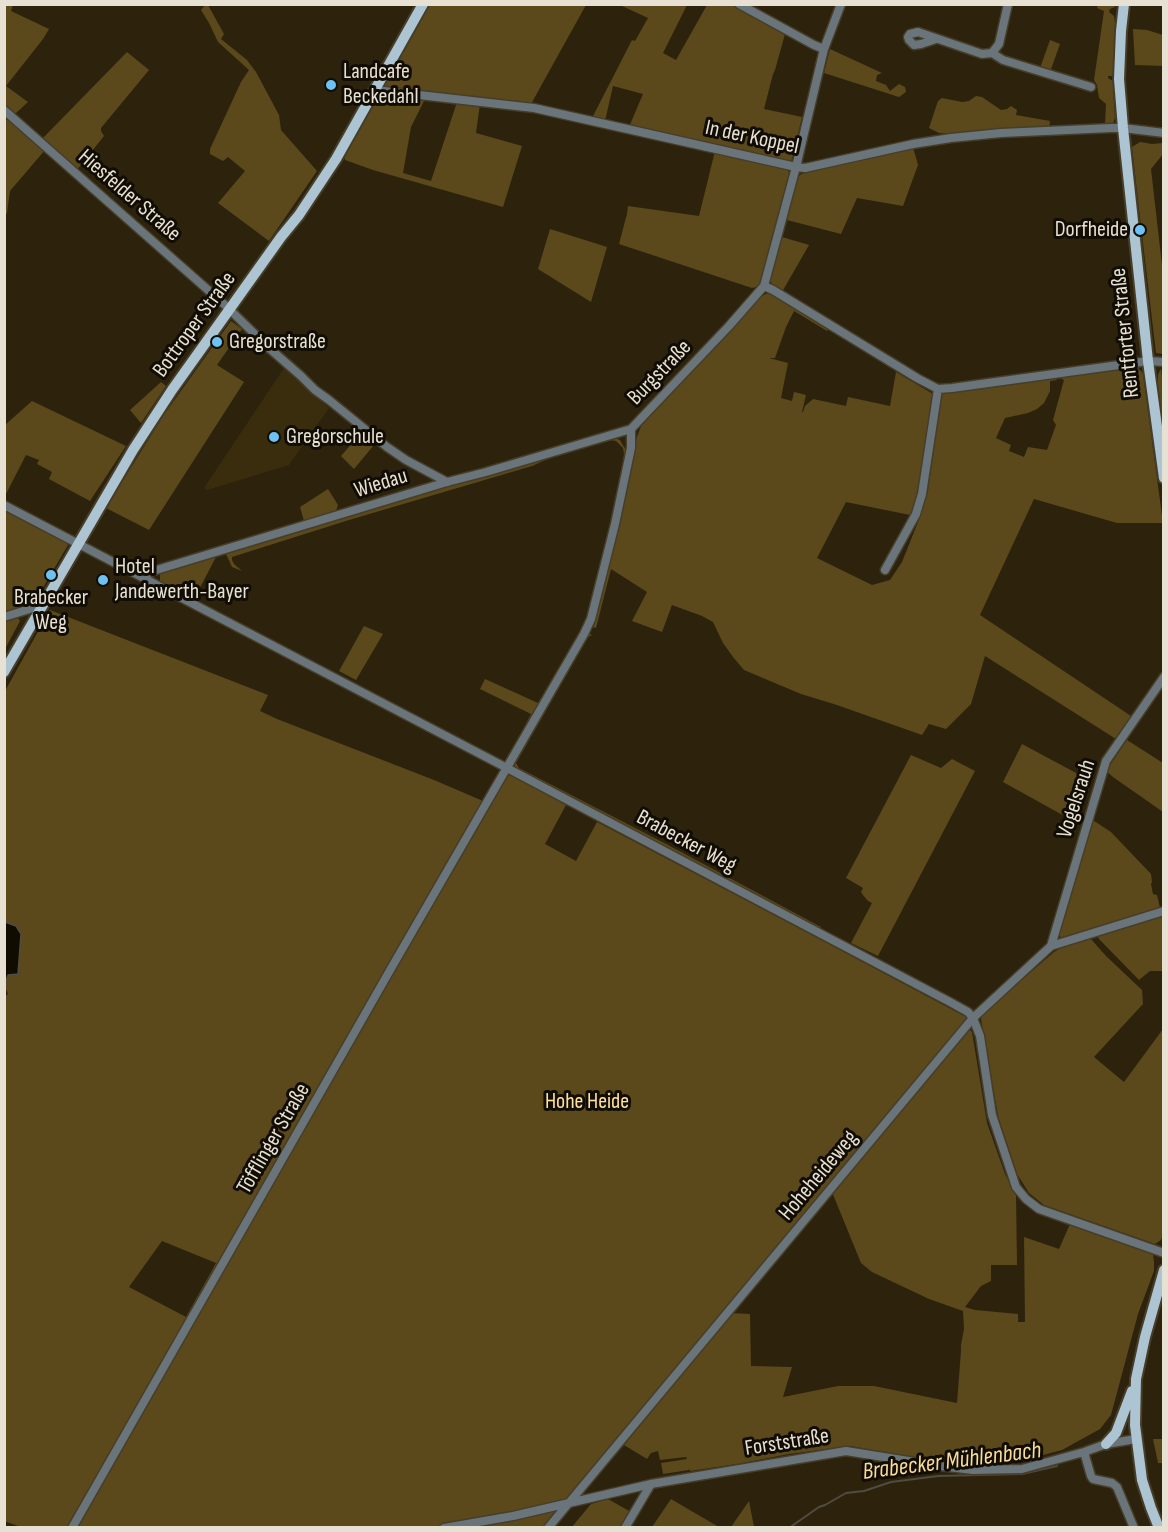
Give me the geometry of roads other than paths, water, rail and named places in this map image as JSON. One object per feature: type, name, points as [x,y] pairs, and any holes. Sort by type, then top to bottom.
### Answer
[{"type":"main road","name":"Bottroper Straße","points":[[4,672],[133,450],[172,390],[336,159],[423,4]]},
{"type":"main road","name":"Rentforter Straße","points":[[1124,4],[1119,79],[1123,128],[1157,440],[1164,478]]},
{"type":"main road","points":[[1106,1444],[1116,1433],[1136,1380],[1145,1337],[1164,1270]]},
{"type":"main road","points":[[1136,1380],[1135,1425],[1142,1480],[1159,1527]]},
{"type":"street","points":[[739,4],[824,49]]},
{"type":"street","name":"Burgstraße","points":[[507,768],[591,619],[631,448],[632,429],[764,286],[796,167],[824,49],[841,4]]},
{"type":"street","points":[[936,39],[982,54],[992,52],[999,44],[1008,4]]},
{"type":"street","points":[[992,52],[1003,60],[1091,87]]},
{"type":"street","name":"In der Koppel","points":[[375,90],[534,108],[805,168],[913,144],[1001,133],[1123,128],[1164,133]]},
{"type":"street","name":"Hiesfelder Straße","points":[[4,111],[230,310]]},
{"type":"street","points":[[764,286],[938,389],[1148,361],[1164,362]]},
{"type":"street","points":[[230,310],[315,390],[387,447],[447,482]]},
{"type":"street","points":[[885,570],[915,514],[922,494],[938,389]]},
{"type":"street","name":"Wiedau","points":[[144,578],[146,574],[153,571],[632,429]]},
{"type":"street","name":"Brabecker Weg","points":[[4,505],[940,996],[974,1018]]},
{"type":"street","points":[[4,617],[33,608],[40,610]]},
{"type":"street","name":"Vogelsrauh","points":[[1052,946],[1106,761],[1164,677]]},
{"type":"street","name":"Töfflinger Straße","points":[[72,1527],[507,768]]},
{"type":"street","name":"Hoheheideweg","points":[[548,1527],[974,1018],[1052,946],[1164,911]]},
{"type":"street","points":[[974,1018],[980,1036],[992,1115],[1016,1187],[1039,1209],[1164,1253]]},
{"type":"street","name":"Forststraße","points":[[444,1527],[513,1516],[651,1484],[846,1451],[973,1470],[1022,1469],[1106,1444],[1136,1439]]},
{"type":"street","points":[[1084,1452],[1093,1479],[1112,1483],[1117,1487],[1134,1527]]},
{"type":"street","points":[[626,1527],[651,1484]]},
{"type":"waterway","name":"Brabecker Mühlenbach","points":[[789,1528],[819,1507],[846,1493],[864,1491],[891,1482],[938,1476],[1022,1474],[1057,1466]]},
{"type":"place","name":"Landcafe Beckedahl","points":[[331,85]]},
{"type":"place","name":"Dorfheide","points":[[1140,230]]},
{"type":"place","name":"Gregorstraße","points":[[217,342]]},
{"type":"place","name":"Gregorschule","points":[[274,437]]},
{"type":"place","name":"Brabecker Weg","points":[[51,575]]},
{"type":"place","name":"Hotel Jandewerth-Bayer","points":[[103,580]]},
{"type":"park label","name":"Hohe Heide","points":[[587,1102]]}]
